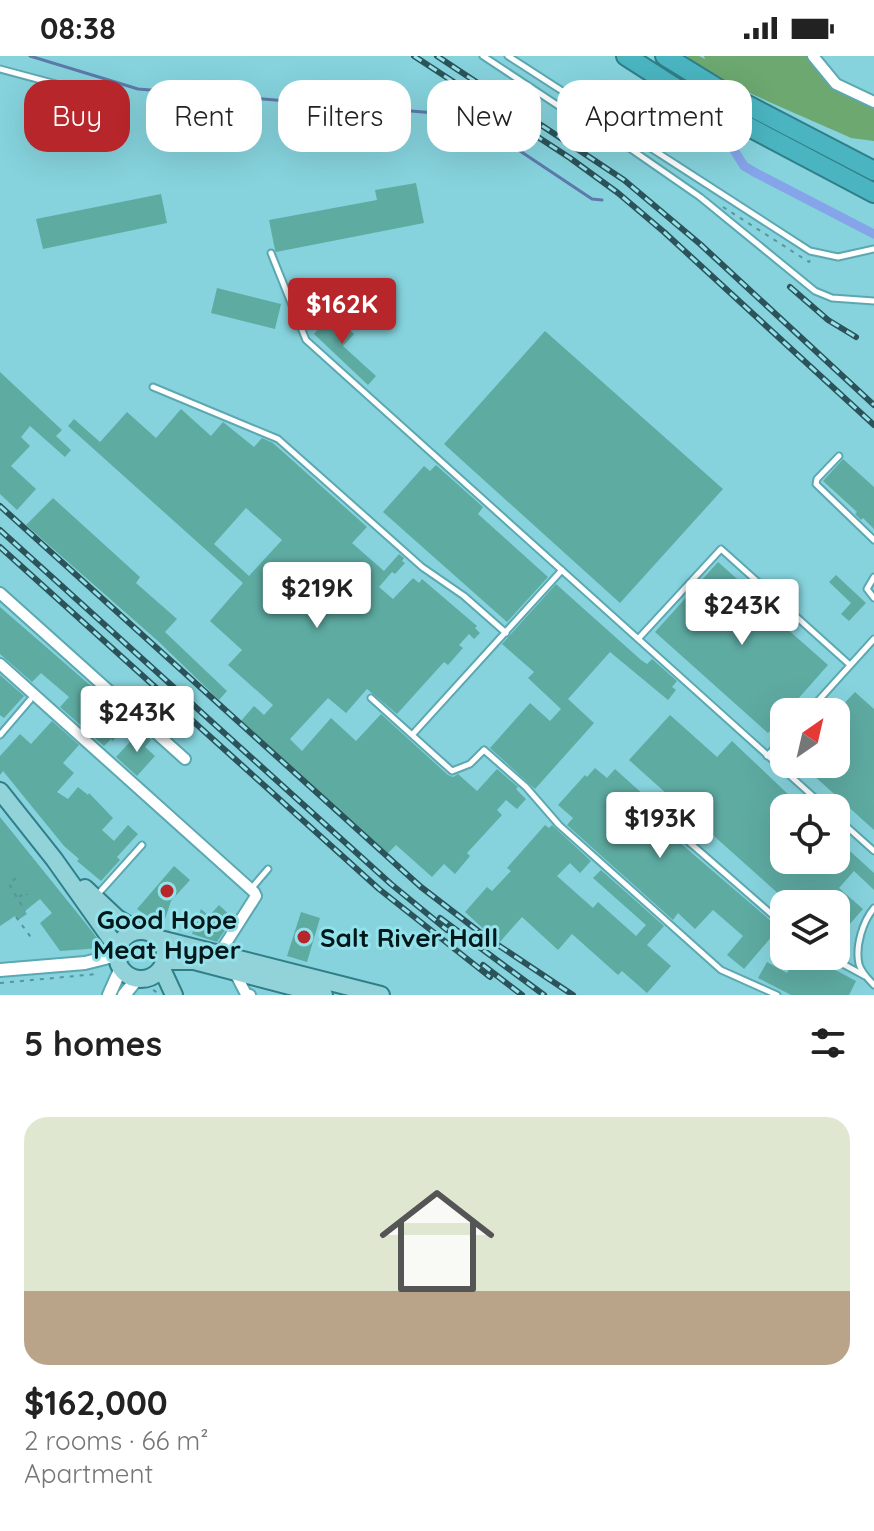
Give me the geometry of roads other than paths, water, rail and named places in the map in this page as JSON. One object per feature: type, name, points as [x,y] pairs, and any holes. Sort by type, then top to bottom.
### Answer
[{"type":"highway","points":[[626,56],[717,111],[874,193]]},
{"type":"highway","points":[[665,56],[730,96],[874,171]]},
{"type":"main road","points":[[0,791],[54,859],[118,959],[171,995]]},
{"type":"main road","points":[[54,859],[117,918],[138,931],[219,954],[323,990]]},
{"type":"main road","points":[[118,959],[125,937],[138,931]]},
{"type":"main road","points":[[151,979],[166,953],[160,939]]},
{"type":"main road","points":[[151,979],[183,960],[323,990],[381,995]]},
{"type":"street","points":[[813,56],[836,84],[874,102]]},
{"type":"street","points":[[0,593],[185,759]]},
{"type":"street","points":[[0,664],[251,889],[256,896],[219,954]]},
{"type":"street","points":[[0,970],[118,959],[109,995]]},
{"type":"street","points":[[234,971],[248,994]]},
{"type":"street","points":[[124,995],[151,979]]},
{"type":"lane","points":[[483,56],[586,124],[625,145],[700,197],[815,291],[832,298],[874,301]]},
{"type":"lane","points":[[508,56],[810,251],[838,257],[874,249]]},
{"type":"lane","points":[[0,69],[45,80]]},
{"type":"lane","points":[[271,253],[304,337],[810,794]]},
{"type":"lane","points":[[153,387],[278,439],[422,567],[464,596],[506,633]]},
{"type":"lane","points":[[839,456],[821,473],[816,484],[874,540]]},
{"type":"lane","points":[[638,639],[721,549],[850,665]]},
{"type":"lane","points":[[412,735],[562,570]]},
{"type":"lane","points":[[874,577],[867,589],[874,598]]},
{"type":"lane","points":[[821,698],[874,639]]},
{"type":"lane","points":[[371,698],[452,771],[470,764],[484,750],[526,787],[559,825],[721,970],[733,978],[777,995]]},
{"type":"lane","points":[[1,732],[30,700]]},
{"type":"lane","points":[[767,756],[770,753]]},
{"type":"lane","points":[[665,821],[770,913]]},
{"type":"lane","points":[[850,830],[874,851]]},
{"type":"lane","points":[[95,897],[142,845]]},
{"type":"lane","points":[[251,889],[268,869]]},
{"type":"lane","points":[[874,908],[867,917],[860,942],[859,966],[874,985]]},
{"type":"lane","points":[[850,968],[866,976]]},
{"type":"waterway","points":[[30,56],[138,89],[427,112]]},
{"type":"waterway","points":[[522,152],[592,199],[602,200]]},
{"type":"waterway","points":[[735,152],[744,166],[874,234]]},
{"type":"railway","points":[[414,56],[618,193],[874,425]]},
{"type":"railway","points":[[437,56],[624,180],[700,244],[874,405]]},
{"type":"railway","points":[[790,287],[828,320],[856,337]]},
{"type":"railway","points":[[0,506],[421,887],[486,937],[573,995]]},
{"type":"railway","points":[[0,530],[391,884],[447,930]]},
{"type":"railway","points":[[0,547],[379,889],[490,977]]},
{"type":"railway","points":[[440,918],[544,995]]},
{"type":"railway","points":[[483,965],[522,995]]},
{"type":"place","name":"Good Hope Meat Hyper","points":[[167,891]]},
{"type":"place","name":"Salt River Hall","points":[[304,937]]}]
